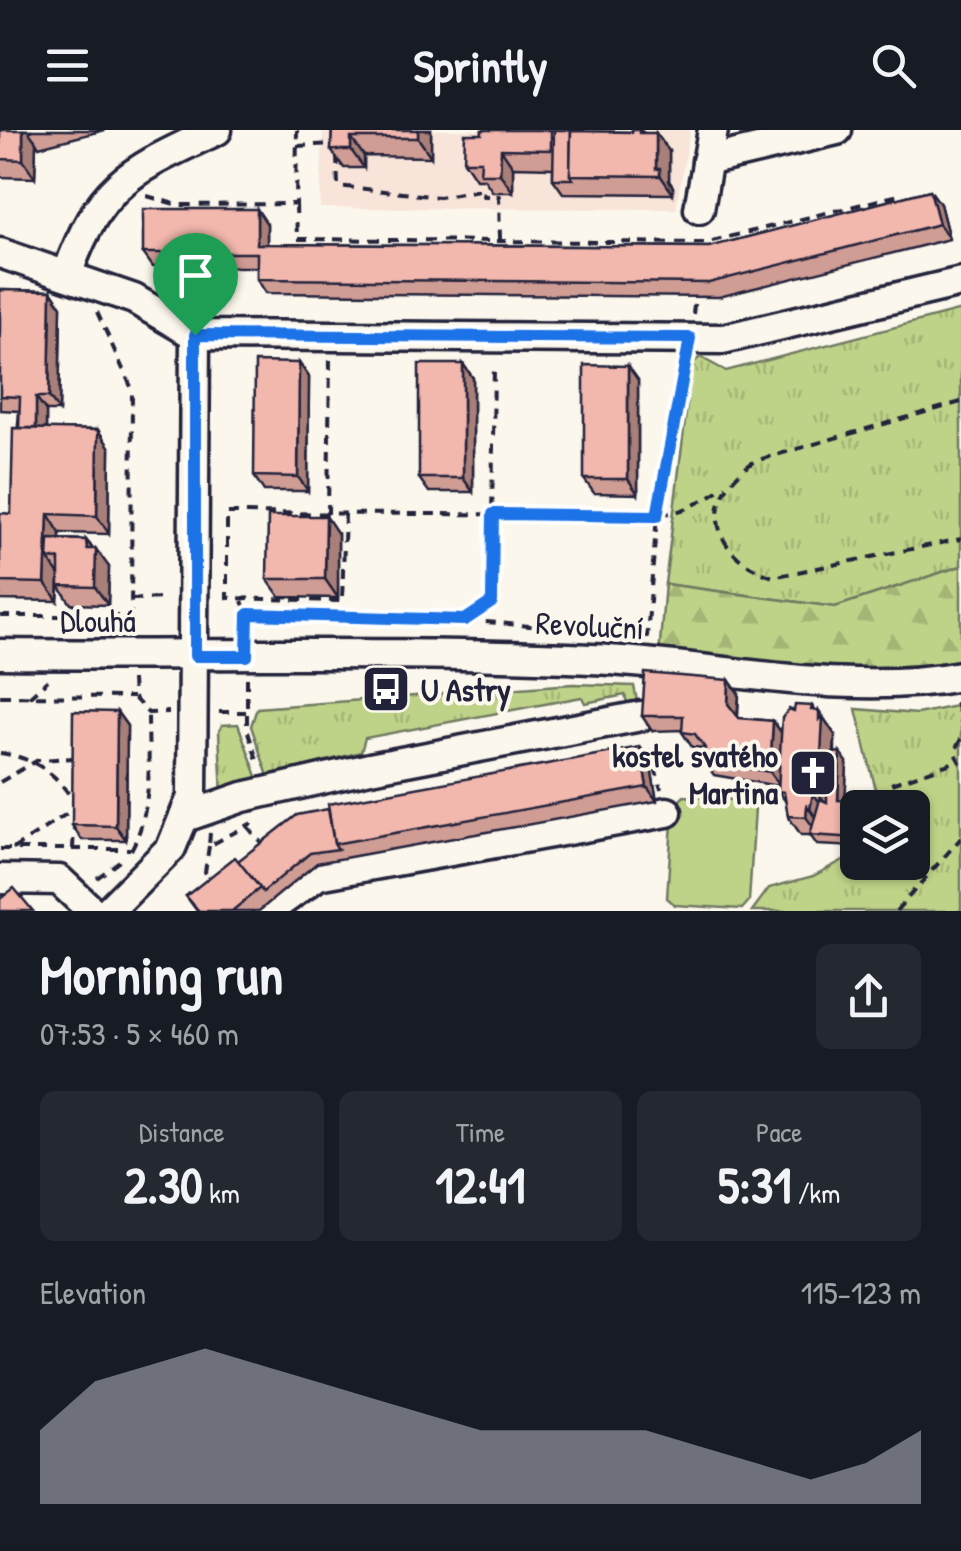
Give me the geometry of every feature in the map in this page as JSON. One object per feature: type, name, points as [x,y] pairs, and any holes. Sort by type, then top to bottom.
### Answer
[{"type":"street","points":[[75,278],[78,242],[114,186],[143,166],[217,130]]},
{"type":"street","points":[[699,209],[714,130]]},
{"type":"street","points":[[707,162],[837,130]]},
{"type":"street","points":[[0,252],[134,299],[195,335],[723,339],[956,285]]},
{"type":"street","points":[[108,911],[171,848],[188,816],[195,770],[195,335]]},
{"type":"street","name":"Dlouhá","points":[[0,654],[195,656]]},
{"type":"street","name":"Revoluční","points":[[195,656],[582,658],[852,682],[957,684]]},
{"type":"street","points":[[188,816],[268,791],[641,716]]},
{"type":"street","points":[[268,911],[318,875],[667,812]]},
{"type":"street","points":[[0,878],[59,880],[84,902]]},
{"type":"path","points":[[297,130],[297,239],[704,243],[904,194]]},
{"type":"path","points":[[297,146],[336,144],[338,186],[439,196],[484,189],[483,196],[499,196],[500,241]]},
{"type":"path","points":[[114,186],[178,205],[296,204]]},
{"type":"path","points":[[75,278],[132,390],[132,655]]},
{"type":"path","points":[[328,514],[331,336]]},
{"type":"path","points":[[465,620],[492,602],[494,338]]},
{"type":"path","points":[[628,635],[647,636],[657,516],[690,338]]},
{"type":"path","points":[[345,514],[342,601],[227,598],[227,513],[680,514],[726,486],[755,461],[961,402]]},
{"type":"path","points":[[726,486],[716,514],[722,541],[749,569],[772,577],[961,539]]},
{"type":"path","points":[[242,601],[248,614],[246,729],[268,791]]},
{"type":"path","points":[[248,614],[465,620],[610,633]]},
{"type":"path","points":[[0,616],[131,616]]},
{"type":"path","points":[[957,684],[961,722]]},
{"type":"path","points":[[0,696],[133,697]]},
{"type":"path","points":[[84,902],[131,850],[143,827],[148,713]]},
{"type":"path","points":[[892,784],[959,762],[955,747],[961,739]]},
{"type":"path","points":[[650,749],[667,812]]},
{"type":"path","points":[[0,753],[32,762],[60,781],[74,806]]},
{"type":"path","points":[[0,782],[32,762],[74,758],[74,773]]},
{"type":"path","points":[[73,849],[74,788]]},
{"type":"path","points":[[13,849],[74,806]]},
{"type":"path","points":[[247,826],[269,852]]},
{"type":"path","points":[[896,911],[961,838]]},
{"type":"path","points":[[209,846],[205,872],[220,891]]},
{"type":"path","points":[[1,847],[131,850]]},
{"type":"shaded area","points":[[323,130],[690,130],[676,209],[320,208]]},
{"type":"green space","points":[[961,310],[961,566],[835,607],[665,584],[692,364],[700,357],[726,371]]},
{"type":"green space","points":[[961,566],[961,660],[869,673],[659,655],[665,584],[835,607]]},
{"type":"green space","points":[[573,684],[634,686],[637,701],[627,703],[625,695],[585,703],[582,697],[365,738],[361,752],[268,776],[251,726],[257,708]]},
{"type":"green space","points":[[961,705],[961,911],[752,911],[769,888],[813,876],[840,862],[840,880],[930,880],[930,790],[876,790],[856,709],[917,714]]},
{"type":"green space","points":[[238,724],[258,779],[222,796],[219,731],[222,725]]},
{"type":"green space","points":[[684,796],[747,801],[755,808],[749,901],[742,909],[675,905],[667,898],[673,807]]},
{"type":"building","points":[[0,130],[23,130],[23,160],[0,159]]},
{"type":"building","points":[[332,130],[418,130],[418,138],[351,138],[351,150],[331,150]]},
{"type":"building","points":[[482,130],[551,130],[551,150],[501,149],[500,174],[480,174],[481,161],[464,161],[465,134],[482,134]]},
{"type":"building","points":[[554,130],[574,130],[570,175],[573,179],[553,179]]},
{"type":"building","points":[[571,131],[656,133],[656,169],[660,169],[660,176],[570,175]]},
{"type":"building","points":[[930,190],[939,224],[709,283],[257,279],[257,253],[143,253],[143,209],[257,209],[257,244],[709,247]]},
{"type":"building","points":[[0,290],[51,291],[49,397],[36,397],[36,428],[19,428],[20,397],[0,396]]},
{"type":"building","points":[[255,362],[299,363],[298,477],[254,476]]},
{"type":"building","points":[[419,364],[463,364],[463,478],[419,478]]},
{"type":"building","points":[[584,365],[628,366],[628,479],[584,479]]},
{"type":"building","points":[[13,428],[98,430],[97,516],[48,514],[45,583],[0,582],[0,513],[11,514]]},
{"type":"building","points":[[268,516],[326,516],[325,579],[267,579]]},
{"type":"building","points":[[49,539],[86,540],[87,549],[96,549],[95,587],[59,586],[59,559],[48,559]]},
{"type":"building","points":[[645,673],[729,680],[728,704],[739,718],[773,721],[770,772],[704,761],[705,748],[695,734],[682,732],[683,716],[642,716]]},
{"type":"building","points":[[795,705],[812,706],[811,710],[819,711],[819,720],[823,717],[819,794],[813,793],[806,817],[788,816],[784,792],[778,791],[782,718],[789,709],[794,711]]},
{"type":"building","points":[[73,711],[117,712],[116,826],[72,825]]},
{"type":"building","points":[[640,747],[647,787],[334,844],[328,804]]},
{"type":"building","points":[[840,752],[840,837],[810,835],[820,799],[827,802],[827,754]]},
{"type":"building","points":[[328,809],[338,849],[310,853],[263,892],[238,861],[297,815]]},
{"type":"building","points":[[235,857],[260,888],[232,911],[199,911],[186,896]]},
{"type":"building","points":[[14,888],[33,911],[0,911],[0,899]]},
{"type":"place","name":"U Astry","points":[[386,689]]},
{"type":"place","name":"kostel svatého Martina","points":[[813,773]]},
{"type":"route","points":[[195,335],[690,338],[657,516],[493,514],[492,602],[465,620],[248,614],[247,656],[195,656],[195,335]]}]
